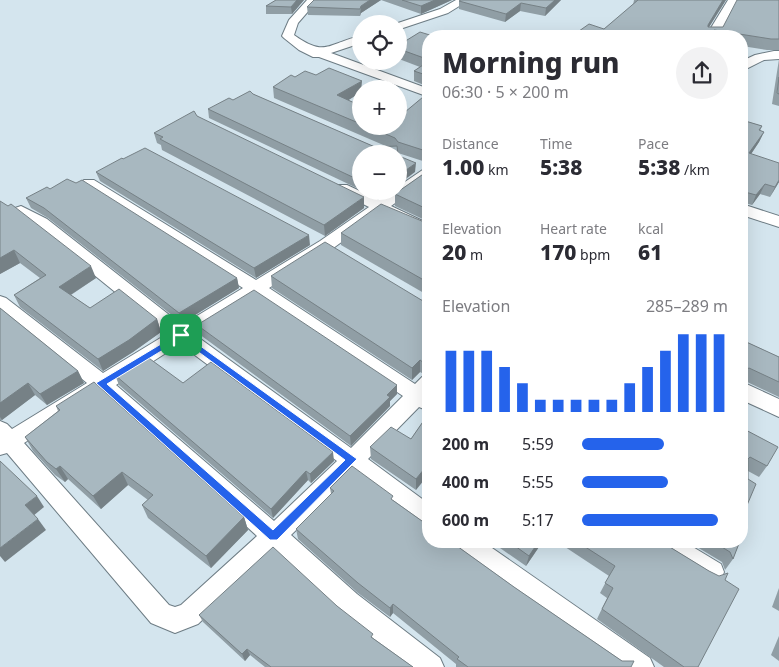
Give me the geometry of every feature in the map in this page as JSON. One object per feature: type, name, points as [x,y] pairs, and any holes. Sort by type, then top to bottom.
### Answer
[{"type":"street","points":[[313,0],[293,22],[288,36],[317,54],[422,91]]},
{"type":"street","points":[[407,23],[444,11],[464,0]]},
{"type":"street","points":[[715,30],[733,0]]},
{"type":"street","points":[[317,54],[352,42]]},
{"type":"street","points":[[748,63],[755,58],[771,54],[779,55]]},
{"type":"street","points":[[414,165],[422,169]]},
{"type":"street","points":[[422,177],[382,207],[334,249],[256,288],[181,335],[3,439],[160,614],[175,620],[189,615],[274,536],[352,459],[422,396]]},
{"type":"street","points":[[329,181],[422,228]]},
{"type":"street","points":[[89,183],[422,393]]},
{"type":"street","points":[[21,211],[41,223],[181,335],[422,512]]},
{"type":"street","points":[[748,211],[779,222]]},
{"type":"street","points":[[308,235],[334,249]]},
{"type":"street","points":[[0,302],[100,383],[321,577],[348,603],[431,667]]},
{"type":"street","points":[[748,393],[779,409]]},
{"type":"street","points":[[472,548],[641,667]]},
{"type":"street","points":[[673,548],[712,572]]},
{"type":"building","points":[[276,0],[297,0],[291,7],[266,6]]},
{"type":"building","points":[[314,0],[370,0],[361,6],[360,9],[307,7]]},
{"type":"building","points":[[402,0],[435,0],[421,6]]},
{"type":"building","points":[[555,0],[546,8],[521,3],[506,14],[459,1]]},
{"type":"building","points":[[638,0],[723,0],[708,27],[723,27],[737,0],[779,0],[779,39],[748,35],[748,30],[580,30],[589,24],[604,29]]},
{"type":"building","points":[[420,32],[422,33],[422,57],[407,52],[407,40]]},
{"type":"building","points":[[422,66],[422,74],[414,71]]},
{"type":"building","points":[[329,68],[359,80],[352,80],[352,87],[337,95],[352,102],[352,120],[273,87],[291,75],[295,77],[305,71],[316,75]]},
{"type":"building","points":[[779,77],[779,94],[777,93]]},
{"type":"building","points":[[250,91],[253,94],[370,145],[352,145],[352,177],[208,109],[229,98],[233,100]]},
{"type":"building","points":[[422,98],[422,150],[398,142],[395,138],[388,135],[407,135],[407,110]]},
{"type":"building","points":[[194,111],[197,116],[352,191],[352,200],[360,200],[324,225],[160,139],[163,137],[154,133]]},
{"type":"building","points":[[748,122],[762,126],[759,130],[764,132],[749,153],[779,163],[779,180],[775,187],[765,184],[756,195],[748,193]]},
{"type":"building","points":[[145,148],[309,235],[254,268],[96,172]]},
{"type":"building","points":[[407,159],[416,163],[407,169]]},
{"type":"building","points":[[422,175],[422,207],[407,200],[407,185]]},
{"type":"building","points":[[67,179],[76,183],[82,180],[237,278],[179,313],[44,208],[26,198],[47,187],[50,189]]},
{"type":"building","points":[[0,201],[8,206],[11,204],[91,266],[59,287],[90,308],[119,289],[157,319],[129,340],[98,359],[14,295],[46,275],[14,250],[0,258]]},
{"type":"building","points":[[381,204],[422,221],[422,279],[341,233]]},
{"type":"building","points":[[325,242],[422,300],[422,362],[420,360],[412,368],[271,276]]},
{"type":"building","points":[[254,290],[397,385],[387,395],[390,397],[350,436],[197,325]]},
{"type":"building","points":[[0,308],[78,371],[40,394],[28,383],[0,403]]},
{"type":"building","points":[[748,343],[779,357],[779,382],[749,368]]},
{"type":"building","points":[[146,356],[183,383],[211,362],[333,452],[310,474],[306,471],[271,509],[115,375]]},
{"type":"building","points":[[94,382],[244,517],[206,556],[142,505],[153,495],[122,472],[93,496],[60,466],[56,469],[47,462],[25,437],[60,410],[56,406]]},
{"type":"building","points":[[422,423],[422,472],[416,479],[370,447],[391,427],[411,439]]},
{"type":"building","points":[[748,431],[778,447],[767,466],[750,457],[748,459]]},
{"type":"building","points":[[0,461],[37,496],[25,505],[38,519],[0,548]]},
{"type":"building","points":[[352,466],[393,496],[391,499],[422,521],[422,548],[460,548],[622,661],[634,661],[631,667],[468,667],[457,659],[459,657],[393,604],[390,608],[358,583],[296,529],[334,491],[330,488]]},
{"type":"building","points":[[748,479],[756,484],[748,503]]},
{"type":"building","points":[[273,547],[337,606],[373,634],[371,637],[413,667],[271,667],[247,649],[242,654],[199,615]]},
{"type":"building","points":[[518,548],[534,548],[529,556]]},
{"type":"building","points":[[587,548],[671,548],[719,576],[728,573],[725,580],[739,589],[698,667],[684,667],[602,609],[613,588],[605,583],[615,566]]},
{"type":"building","points":[[723,548],[737,548],[733,559],[730,552]]},
{"type":"route","points":[[181,335],[352,459],[274,536],[100,383],[181,335]]}]
